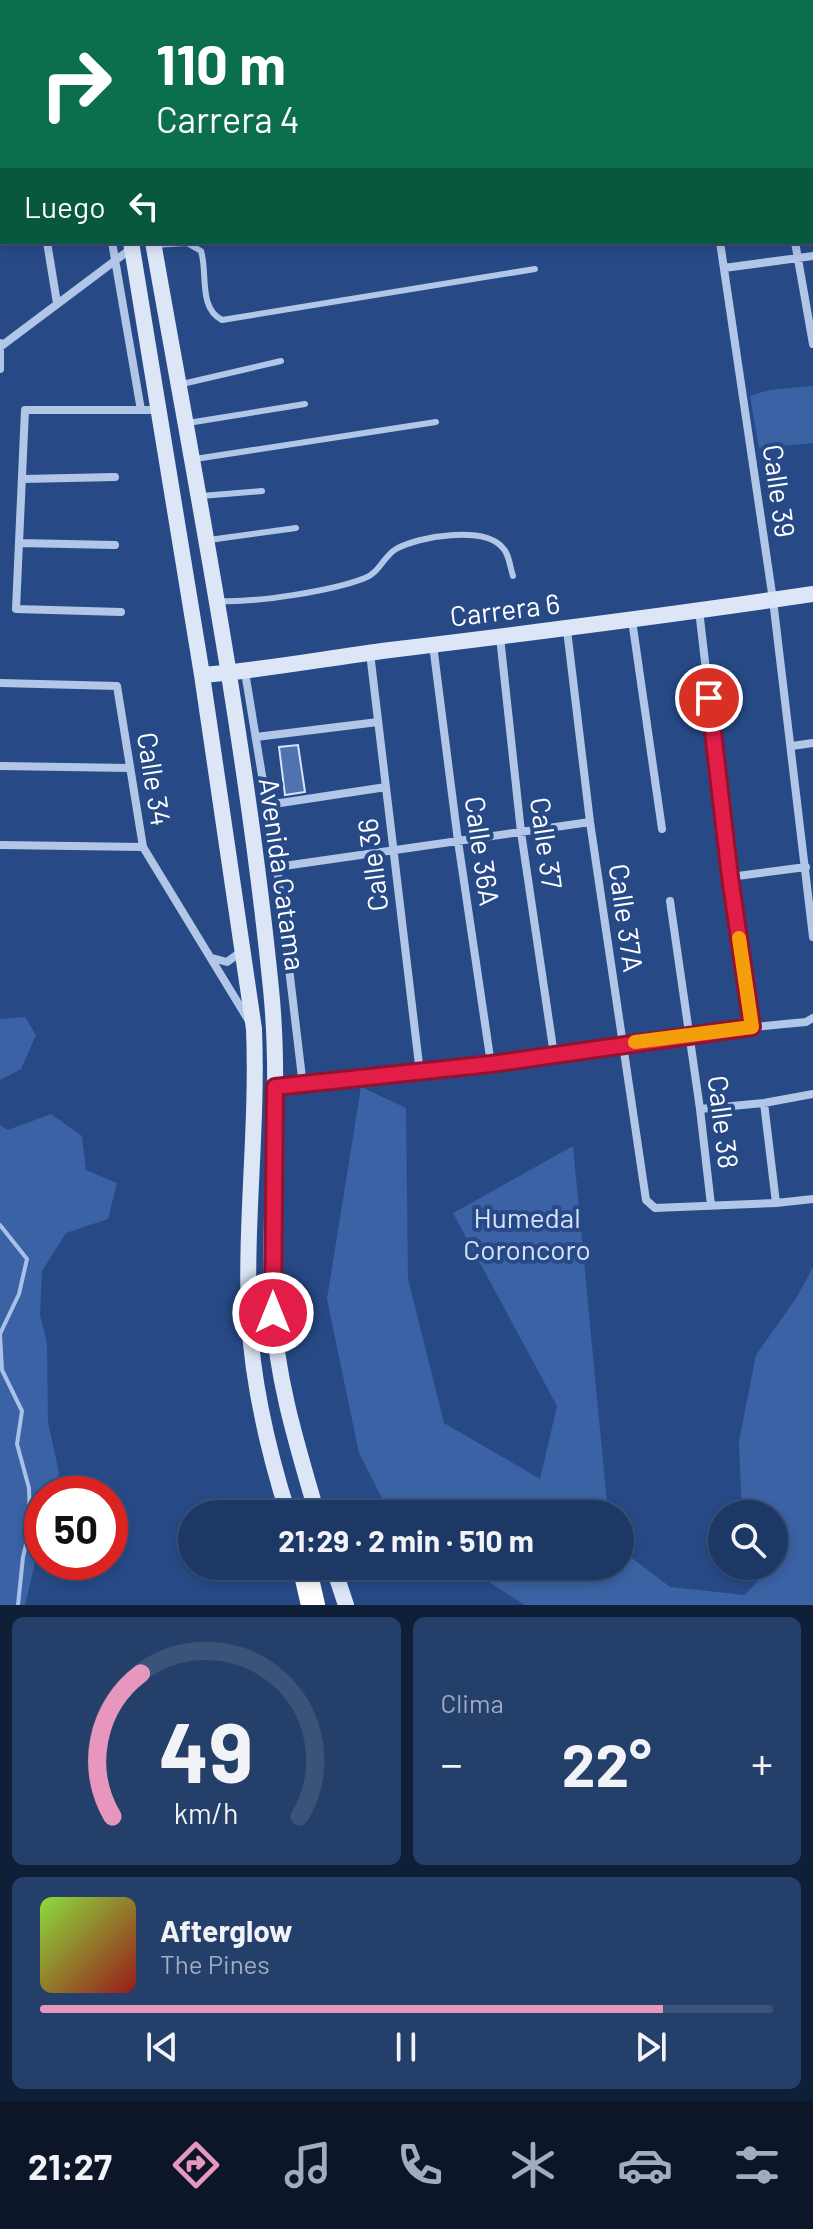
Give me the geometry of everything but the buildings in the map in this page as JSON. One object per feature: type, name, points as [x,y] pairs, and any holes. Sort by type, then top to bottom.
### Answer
[{"type":"highway","points":[[308,1580],[316,1605]]},
{"type":"main road","name":"Avenida Catama","points":[[154,244],[216,601],[271,990],[275,1087],[273,1313],[291,1424],[313,1500]]},
{"type":"main road","name":"Avenida Catama","points":[[132,245],[202,675],[254,1029],[249,1320],[265,1434],[284,1500]]},
{"type":"main road","name":"Carrera 6","points":[[202,675],[567,630],[813,594]]},
{"type":"main road","points":[[338,1580],[346,1605]]},
{"type":"street","points":[[47,244],[57,303]]},
{"type":"street","points":[[112,244],[141,410]]},
{"type":"street","name":"Calle 39","points":[[720,244],[773,600],[813,937]]},
{"type":"street","points":[[795,244],[813,344]]},
{"type":"street","points":[[0,369],[0,345],[132,245]]},
{"type":"street","points":[[724,268],[813,256]]},
{"type":"street","points":[[121,612],[16,609],[25,410],[159,410]]},
{"type":"street","points":[[22,479],[115,477]]},
{"type":"street","points":[[19,543],[115,545]]},
{"type":"street","points":[[699,609],[730,877],[752,1027]]},
{"type":"street","points":[[632,620],[662,829]]},
{"type":"street","name":"Calle 37A","points":[[567,630],[590,822],[646,1200],[655,1208],[711,1205]]},
{"type":"street","name":"Calle 37","points":[[500,636],[521,832],[554,1055]]},
{"type":"street","name":"Calle 36A","points":[[433,645],[491,1064]]},
{"type":"street","name":"Calle 36","points":[[370,653],[420,1073]]},
{"type":"street","name":"Avenida Catama","points":[[245,672],[277,867],[303,1086]]},
{"type":"street","name":"Calle 34","points":[[0,683],[117,686],[143,847],[254,1029]]},
{"type":"street","points":[[256,737],[378,722]]},
{"type":"street","points":[[792,746],[813,743]]},
{"type":"street","points":[[0,766],[130,768]]},
{"type":"street","points":[[267,805],[386,787]]},
{"type":"street","points":[[277,867],[590,822]]},
{"type":"street","points":[[0,845],[143,847]]},
{"type":"street","points":[[730,877],[806,867]]},
{"type":"street","name":"Calle 38","points":[[670,901],[711,1205]]},
{"type":"street","points":[[210,957],[227,962],[242,951]]},
{"type":"street","points":[[275,1087],[420,1073],[622,1043],[810,1020]]},
{"type":"street","points":[[700,1109],[764,1103],[813,1094]]},
{"type":"street","points":[[764,1103],[776,1203]]},
{"type":"street","points":[[711,1205],[813,1199]]},
{"type":"lane","points":[[189,244],[201,251],[207,305],[222,320],[535,269]]},
{"type":"lane","points":[[178,385],[281,361]]},
{"type":"lane","points":[[185,423],[305,404]]},
{"type":"lane","points":[[191,459],[436,422]]},
{"type":"lane","points":[[197,496],[262,491]]},
{"type":"lane","points":[[205,540],[296,528]]},
{"type":"lane","points":[[216,601],[244,603],[346,584],[377,571],[388,555],[399,547],[447,536],[471,535],[492,539],[505,549],[513,576]]},
{"type":"green space","points":[[813,386],[813,443],[759,448],[750,396],[769,390]]},
{"type":"green space","points":[[25,1017],[36,1035],[21,1069],[0,1080],[0,1019]]},
{"type":"green space","name":"Humedal Coroncoro","points":[[361,1087],[406,1108],[408,1279],[444,1423],[540,1479],[557,1406],[453,1213],[573,1146],[607,1500],[383,1500],[359,1453],[327,1299]]},
{"type":"green space","points":[[51,1114],[82,1136],[86,1170],[117,1183],[108,1219],[66,1233],[42,1271],[40,1315],[47,1343],[48,1422],[59,1473],[58,1476],[24,1476],[24,1580],[31,1580],[25,1605],[0,1605],[0,1125],[8,1130]]},
{"type":"green space","points":[[813,1267],[813,1605],[525,1605],[486,1580],[634,1580],[634,1560],[670,1587],[745,1595],[758,1580],[788,1580],[788,1500],[741,1500],[739,1441],[756,1355],[797,1297]]},
{"type":"waterway","points":[[0,1225],[27,1259],[19,1294],[0,1334],[2,1370],[22,1411],[17,1444],[29,1488],[30,1528],[23,1557],[18,1605]]},
{"type":"slow traffic","points":[[635,1042],[752,1027],[739,938]]},
{"type":"route","points":[[273,1313],[275,1087],[491,1064],[622,1043],[752,1027],[709,698]]}]
